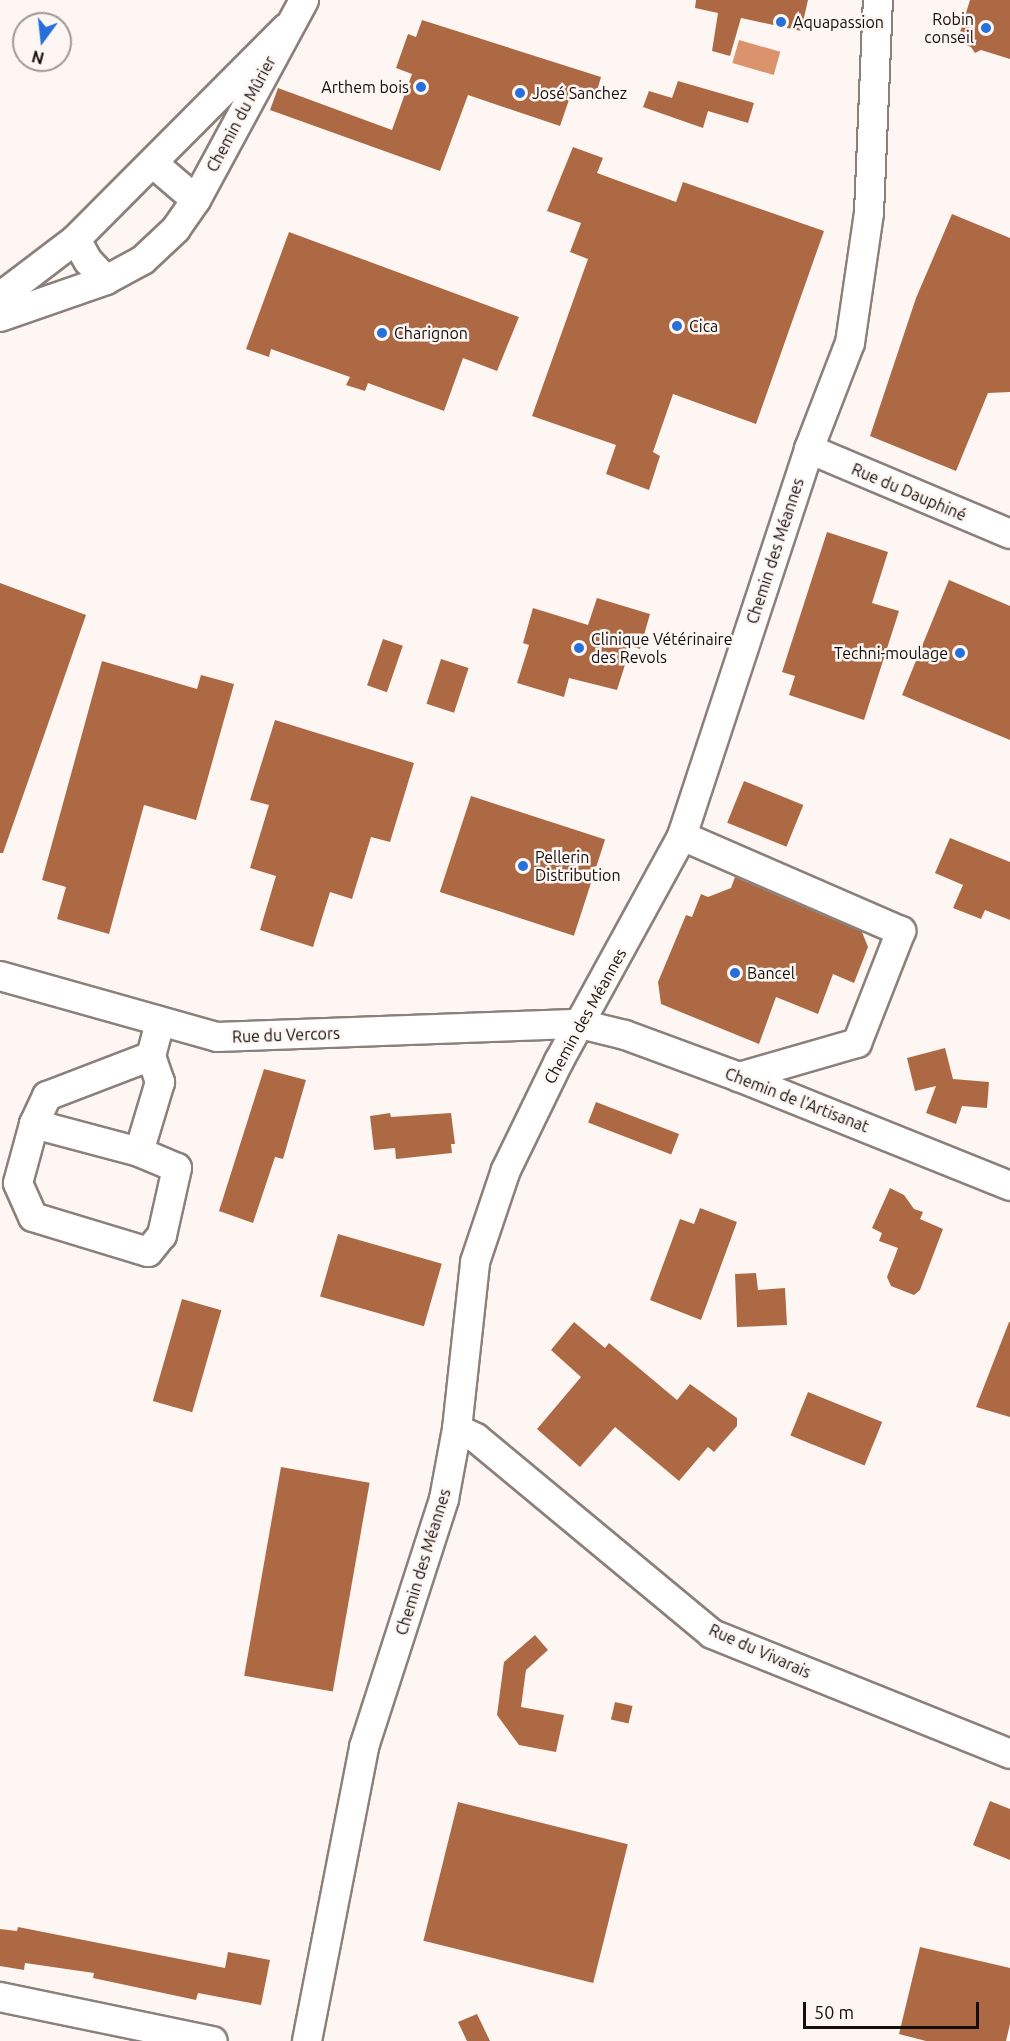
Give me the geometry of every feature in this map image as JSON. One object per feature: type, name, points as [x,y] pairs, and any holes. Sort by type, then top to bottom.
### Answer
[{"type":"street","name":"Chemin du Mûrier","points":[[0,317],[106,280],[143,260],[176,230],[196,200],[286,27],[304,0]]},
{"type":"street","name":"Chemin des Méannes","points":[[307,2041],[364,1747],[444,1499],[457,1429],[475,1262],[506,1170],[580,1024],[682,836],[809,449],[850,342],[869,213],[878,0]]},
{"type":"street","name":"Chemin du Mûrier","points":[[0,297],[76,239],[154,164],[286,27]]},
{"type":"street","points":[[154,164],[196,200]]},
{"type":"street","points":[[76,239],[88,261],[106,280]]},
{"type":"street","name":"Rue du Dauphiné","points":[[809,449],[1010,534]]},
{"type":"street","points":[[682,836],[901,931],[857,1043],[739,1077]]},
{"type":"street","name":"Rue du Vercors","points":[[0,976],[217,1037],[248,1038],[534,1023],[580,1024]]},
{"type":"street","points":[[139,1152],[160,1082],[151,1056],[160,1022]]},
{"type":"street","name":"Chemin de l'Artisanat","points":[[580,1024],[625,1035],[739,1077],[1010,1186]]},
{"type":"street","points":[[34,1124],[139,1152],[177,1168],[162,1234],[148,1252],[33,1217],[18,1183],[34,1124],[47,1096],[151,1056]]},
{"type":"street","name":"Rue du Vivarais","points":[[457,1429],[476,1438],[712,1634],[1010,1754]]},
{"type":"street","points":[[0,1997],[168,2036],[213,2041]]},
{"type":"shaded area","points":[[739,40],[780,52],[774,75],[732,63]]},
{"type":"building","name":"Aquapassion","points":[[696,0],[808,0],[801,31],[741,18],[730,56],[712,51],[718,13],[695,8]]},
{"type":"building","name":"Robin conseil","points":[[970,0],[1010,0],[1010,59],[981,50],[975,53],[971,47],[957,42]]},
{"type":"building","points":[[422,20],[601,77],[595,98],[572,91],[560,126],[468,95],[440,171],[270,110],[278,88],[392,130],[412,74],[396,68],[408,34],[416,37]]},
{"type":"building","points":[[678,81],[754,103],[748,123],[708,111],[703,128],[643,107],[649,91],[672,98]]},
{"type":"building","name":"Cica","points":[[573,147],[603,158],[597,173],[676,202],[683,182],[824,231],[756,424],[673,394],[653,452],[660,456],[649,490],[606,474],[616,445],[532,416],[588,259],[570,252],[581,223],[547,211]]},
{"type":"building","points":[[952,214],[1010,238],[1010,392],[988,393],[956,471],[870,436],[916,298]]},
{"type":"building","name":"Charignon","points":[[289,232],[519,317],[497,371],[463,358],[444,411],[368,383],[365,391],[346,385],[350,377],[271,349],[269,357],[246,349]]},
{"type":"building","points":[[827,532],[888,552],[872,603],[899,611],[864,720],[789,695],[795,676],[782,672]]},
{"type":"building","name":"Techni-moulage","points":[[949,580],[1010,606],[1010,740],[902,695]]},
{"type":"building","points":[[0,583],[86,615],[3,853],[0,853]]},
{"type":"building","name":"Clinique Vétérinaire des Revols","points":[[597,598],[650,614],[640,649],[631,646],[617,690],[569,678],[564,697],[517,683],[529,645],[523,643],[533,608],[588,625]]},
{"type":"building","points":[[383,639],[403,646],[387,692],[367,685]]},
{"type":"building","points":[[441,659],[469,668],[454,713],[426,704]]},
{"type":"building","points":[[102,661],[197,689],[201,675],[234,684],[196,820],[144,805],[109,934],[57,919],[66,887],[42,880]]},
{"type":"building","points":[[275,720],[414,763],[390,842],[371,837],[352,899],[330,892],[313,947],[260,930],[276,876],[250,868],[269,805],[250,800]]},
{"type":"building","points":[[744,781],[803,805],[786,847],[727,823]]},
{"type":"building","name":"Pellerin Distribution","points":[[471,796],[605,840],[574,936],[440,892]]},
{"type":"building","points":[[950,838],[1010,862],[1010,920],[985,910],[981,919],[953,908],[963,885],[935,873]]},
{"type":"building","points":[[735,877],[862,932],[868,947],[854,983],[833,974],[818,1014],[776,997],[759,1044],[661,1004],[658,982],[686,915],[692,917],[701,894],[708,897],[731,888]]},
{"type":"building","points":[[945,1048],[953,1079],[989,1082],[987,1108],[962,1106],[956,1124],[926,1113],[936,1086],[915,1091],[907,1058]]},
{"type":"building","points":[[264,1069],[306,1080],[283,1159],[275,1157],[253,1223],[219,1211]]},
{"type":"building","points":[[596,1102],[679,1134],[671,1154],[588,1123]]},
{"type":"building","points":[[390,1113],[391,1117],[451,1113],[455,1144],[451,1144],[452,1153],[396,1159],[395,1148],[374,1150],[370,1116]]},
{"type":"building","points":[[890,1188],[904,1195],[914,1209],[923,1212],[920,1219],[943,1229],[920,1290],[914,1295],[891,1286],[887,1277],[898,1248],[879,1241],[882,1233],[872,1228]]},
{"type":"building","points":[[700,1208],[737,1222],[701,1320],[650,1300],[680,1219],[694,1224]]},
{"type":"building","points":[[338,1234],[442,1264],[424,1326],[320,1296]]},
{"type":"building","points":[[756,1273],[758,1290],[785,1288],[787,1325],[737,1327],[735,1274]]},
{"type":"building","points":[[182,1299],[221,1310],[192,1412],[153,1401]]},
{"type":"building","points":[[574,1322],[605,1348],[609,1343],[677,1400],[690,1384],[737,1418],[737,1426],[714,1452],[708,1447],[679,1481],[615,1427],[580,1467],[537,1429],[581,1377],[551,1350]]},
{"type":"building","points":[[1010,1322],[1010,1417],[976,1407]]},
{"type":"building","points":[[808,1392],[882,1422],[865,1466],[790,1436]]},
{"type":"building","points":[[281,1467],[370,1483],[333,1691],[244,1676]]},
{"type":"building","points":[[535,1635],[548,1650],[526,1670],[521,1707],[564,1715],[556,1752],[519,1745],[497,1715],[504,1662]]},
{"type":"building","points":[[615,1702],[633,1706],[628,1724],[611,1720]]},
{"type":"building","points":[[990,1801],[1010,1809],[1010,1860],[973,1845]]},
{"type":"building","points":[[458,1802],[628,1844],[593,1983],[423,1941]]},
{"type":"building","points":[[18,1927],[225,1968],[228,1952],[270,1960],[261,2005],[198,1993],[196,2000],[93,1978],[94,1973],[25,1963],[24,1970],[0,1966],[0,1929],[17,1931]]},
{"type":"building","points":[[920,1947],[1010,1968],[1010,2024],[1006,2041],[926,2041],[899,2034]]},
{"type":"building","points":[[477,2014],[490,2041],[467,2041],[458,2022]]},
{"type":"place","name":"Aquapassion","points":[[781,22]]},
{"type":"place","name":"Robin conseil","points":[[986,28]]},
{"type":"place","name":"Arthem bois","points":[[421,87]]},
{"type":"place","name":"José Sanchez","points":[[520,93]]},
{"type":"place","name":"Cica","points":[[677,326]]},
{"type":"place","name":"Charignon","points":[[382,333]]},
{"type":"place","name":"Clinique Vétérinaire des Revols","points":[[579,648]]},
{"type":"place","name":"Techni-moulage","points":[[960,653]]},
{"type":"place","name":"Pellerin Distribution","points":[[523,866]]},
{"type":"place","name":"Bancel","points":[[735,973]]}]
